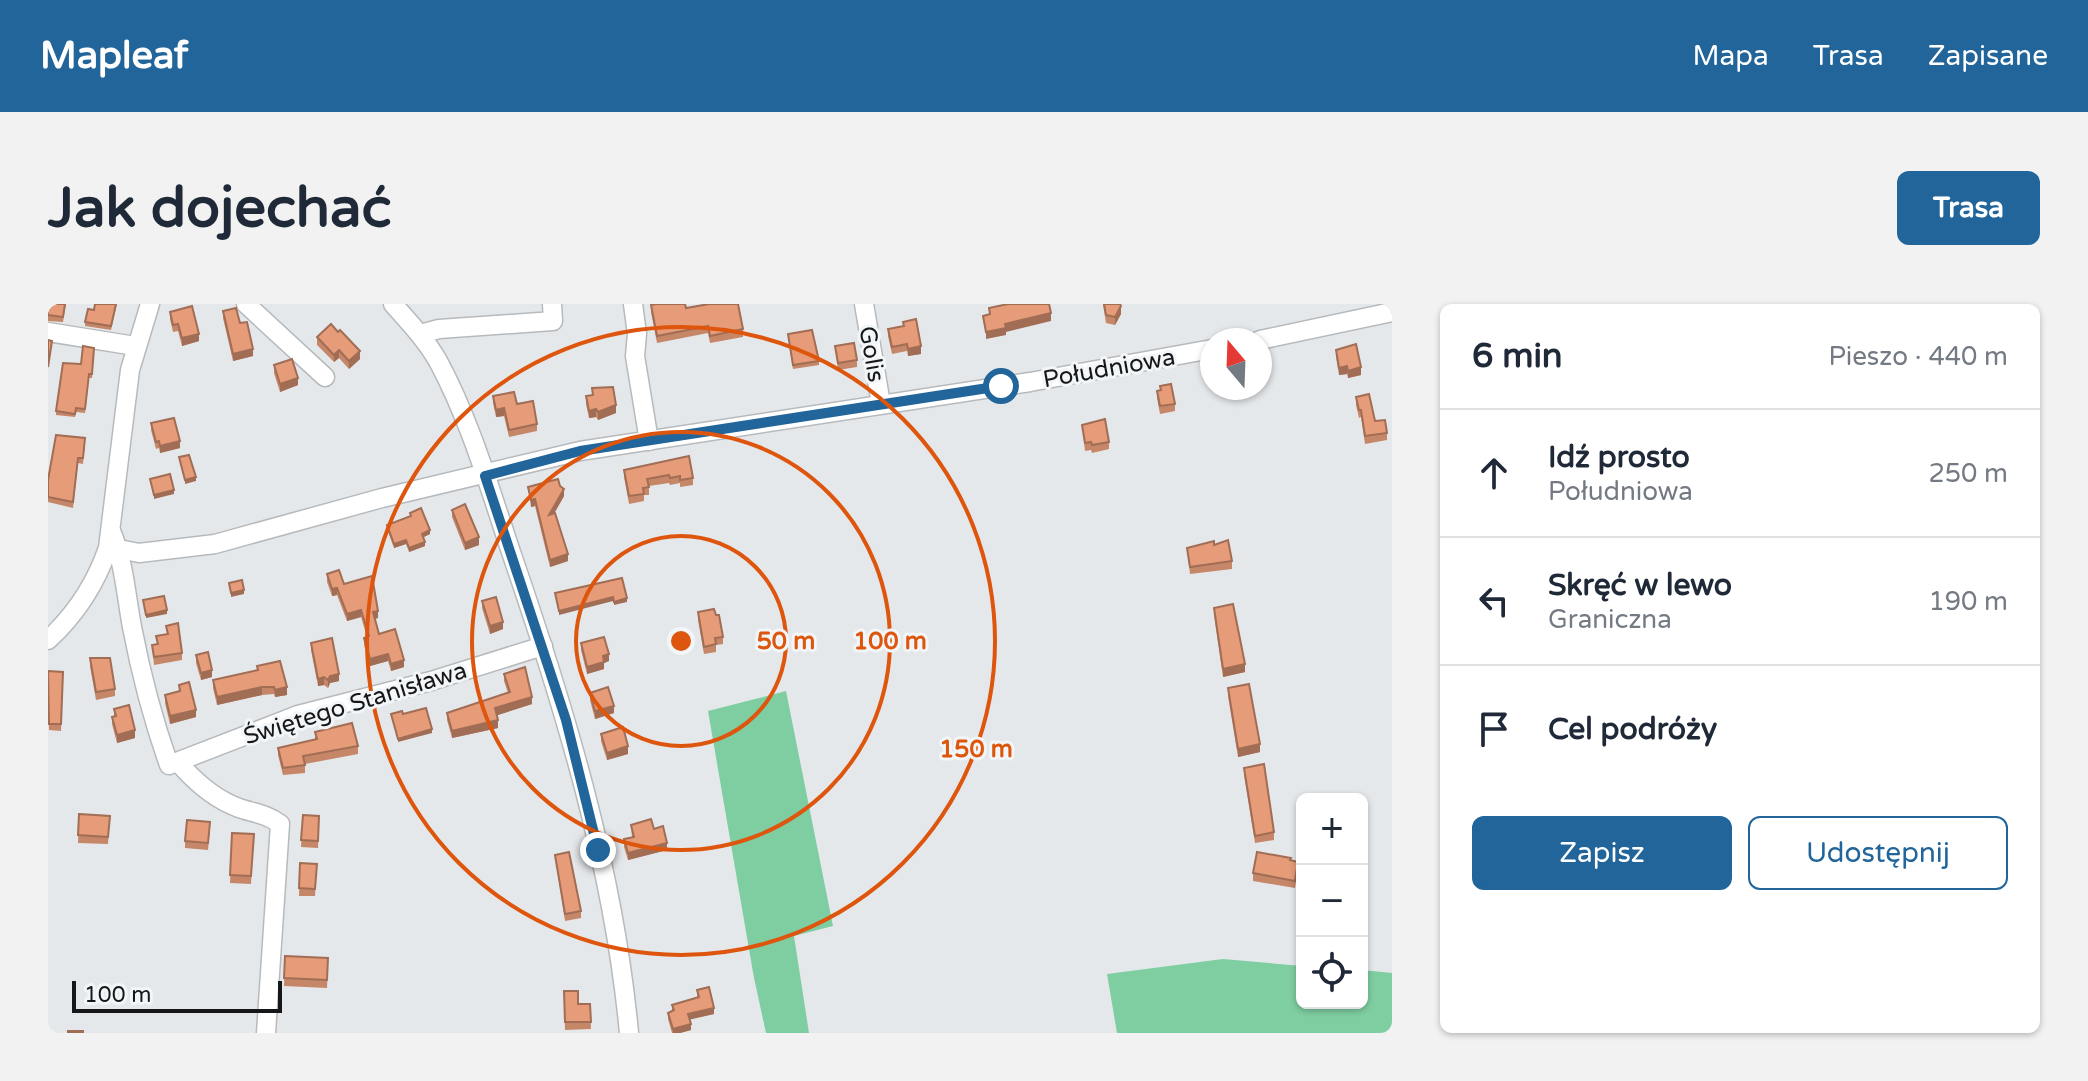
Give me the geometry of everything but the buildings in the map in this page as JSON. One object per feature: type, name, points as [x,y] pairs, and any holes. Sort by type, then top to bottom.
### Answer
[{"type":"street","points":[[48,640],[70,616],[102,565],[111,531],[126,393],[135,346],[150,304]]},
{"type":"street","points":[[246,304],[325,377]]},
{"type":"street","points":[[393,304],[420,334],[443,373],[485,476],[543,646],[566,720],[598,850],[623,966],[629,1033]]},
{"type":"street","points":[[420,334],[439,329],[553,321],[552,304]]},
{"type":"street","points":[[633,304],[637,334],[635,356],[649,441]]},
{"type":"street","name":"Golis","points":[[864,304],[881,404]]},
{"type":"street","points":[[1272,337],[1392,312]]},
{"type":"street","points":[[48,332],[135,346]]},
{"type":"street","name":"Południowa","points":[[119,549],[139,553],[215,544],[382,498],[580,451],[1030,382],[1200,351]]},
{"type":"street","points":[[111,531],[119,549],[155,727],[174,764],[216,798],[270,817],[280,824],[266,1033]]},
{"type":"street","points":[[99,590],[125,590]]},
{"type":"street","name":"Świętego Stanisława","points":[[174,764],[298,715],[431,681],[543,646]]},
{"type":"green space","points":[[786,691],[833,926],[794,936],[809,1033],[766,1033],[708,711]]},
{"type":"green space","points":[[1223,959],[1296,965],[1296,1009],[1368,1009],[1368,971],[1392,973],[1392,1033],[1117,1033],[1107,974]]},
{"type":"route","points":[[598,850],[566,720],[485,476],[580,451],[1001,386]]}]
